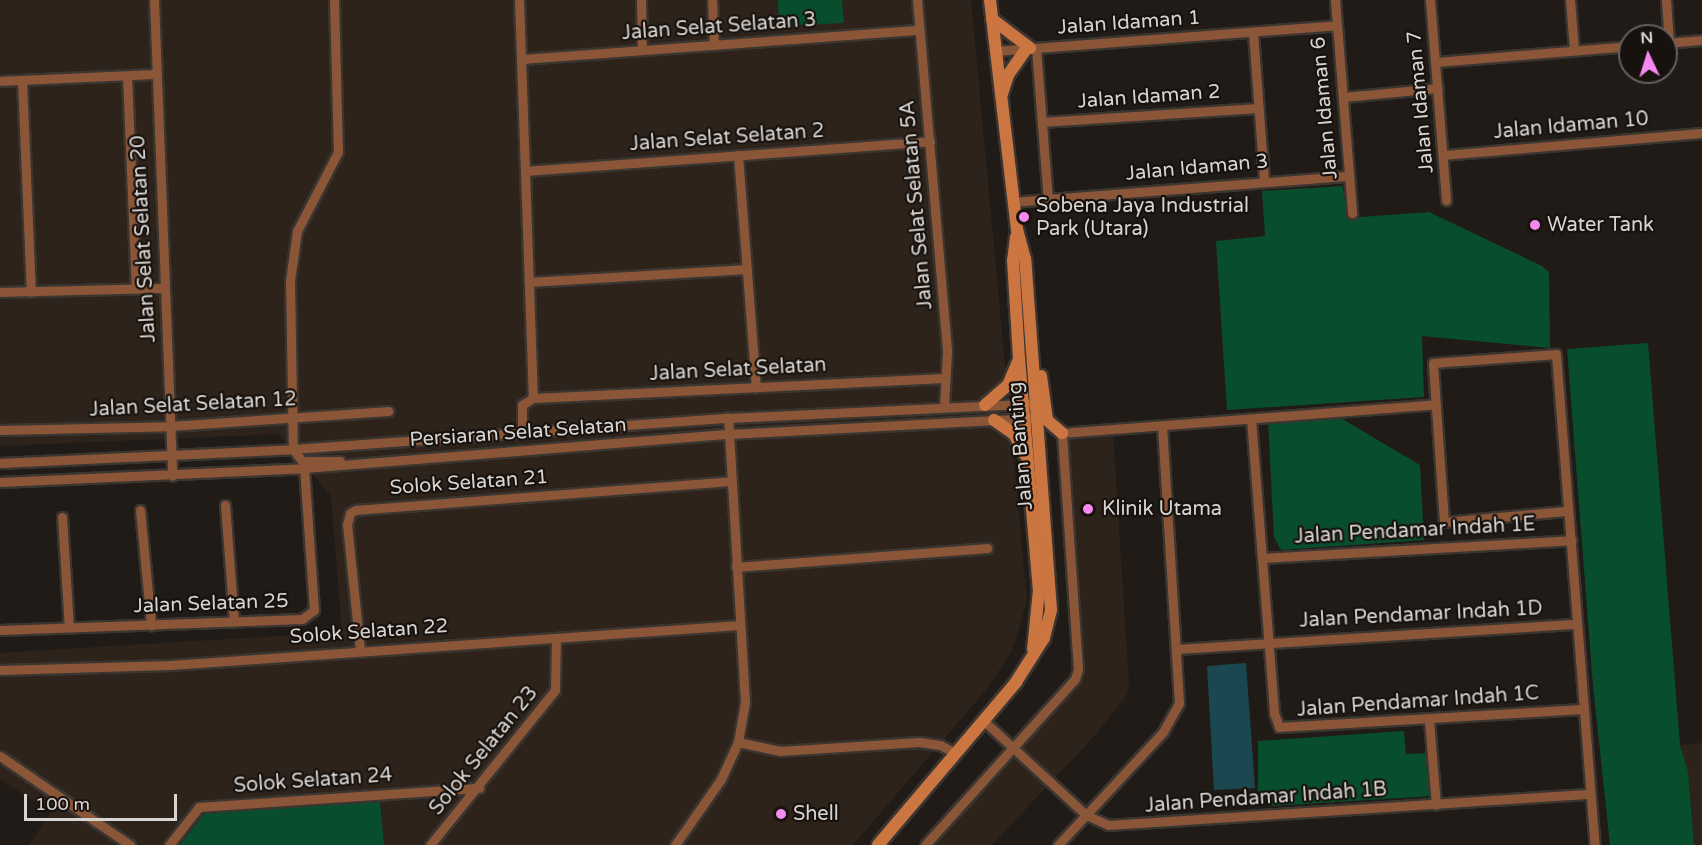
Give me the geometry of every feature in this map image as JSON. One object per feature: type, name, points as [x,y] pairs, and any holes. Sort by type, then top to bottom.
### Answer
[{"type":"main road","name":"Jalan Banting","points":[[878,845],[985,722],[1033,655],[1044,638],[1052,588],[1025,259],[1017,230],[1013,202],[990,0]]},
{"type":"main road","points":[[992,19],[1031,48],[1008,75],[1000,101]]},
{"type":"main road","name":"Jalan Banting","points":[[1017,230],[1014,260],[1039,603],[1033,655]]},
{"type":"main road","points":[[1034,356],[1044,383],[1047,420],[1062,433]]},
{"type":"main road","points":[[985,405],[1008,385],[1020,358]]},
{"type":"main road","points":[[994,420],[1014,434],[1029,467]]},
{"type":"street","name":"Jalan Selat Selatan 20","points":[[154,0],[172,476]]},
{"type":"street","points":[[334,0],[338,152],[297,231],[291,259],[293,449],[302,461],[332,459],[346,465]]},
{"type":"street","points":[[519,0],[533,398],[522,405],[522,431]]},
{"type":"street","points":[[641,0],[642,50]]},
{"type":"street","points":[[712,0],[714,45]]},
{"type":"street","name":"Jalan Selat Selatan 5A","points":[[917,0],[947,352],[944,407]]},
{"type":"street","name":"Jalan Idaman 6","points":[[1335,0],[1352,213]]},
{"type":"street","name":"Jalan Idaman 7","points":[[1430,0],[1446,200]]},
{"type":"street","points":[[1570,0],[1574,51]]},
{"type":"street","points":[[1665,0],[1667,24]]},
{"type":"street","name":"Jalan Idaman 1","points":[[995,51],[1337,25]]},
{"type":"street","name":"Jalan Selat Selatan 3","points":[[522,59],[919,30]]},
{"type":"street","points":[[1252,33],[1264,181]]},
{"type":"street","points":[[1678,42],[1702,40]]},
{"type":"street","points":[[1436,62],[1618,47]]},
{"type":"street","points":[[1031,48],[1042,122],[1048,199]]},
{"type":"street","points":[[0,81],[155,74]]},
{"type":"street","points":[[127,76],[136,289]]},
{"type":"street","points":[[22,80],[31,292]]},
{"type":"street","points":[[1343,97],[1438,88]]},
{"type":"street","name":"Jalan Idaman 2","points":[[1042,122],[1258,108]]},
{"type":"street","name":"Jalan Idaman 10","points":[[1444,155],[1702,133]]},
{"type":"street","name":"Jalan Selat Selatan 2","points":[[526,171],[930,141]]},
{"type":"street","points":[[738,155],[756,387]]},
{"type":"street","name":"Jalan Idaman 3","points":[[1013,202],[1349,176]]},
{"type":"street","points":[[529,282],[747,269]]},
{"type":"street","points":[[0,292],[165,288]]},
{"type":"street","points":[[1567,511],[1444,522],[1433,363],[1556,354],[1582,709],[1595,845]]},
{"type":"street","name":"Jalan Selat Selatan","points":[[533,398],[945,378]]},
{"type":"street","name":"Persiaran Selat Selatan","points":[[0,463],[293,449],[728,418],[1037,404]]},
{"type":"street","points":[[925,845],[1075,679],[1078,669],[1062,433],[1435,404]]},
{"type":"street","name":"Jalan Selat Selatan 12","points":[[0,430],[170,426],[388,411]]},
{"type":"street","points":[[675,845],[721,779],[738,742],[745,702],[728,418]]},
{"type":"street","name":"Persiaran Selat Selatan","points":[[0,482],[172,476],[304,468],[729,434],[1038,418]]},
{"type":"street","name":"Jalan Pendamar Indah 1C","points":[[1251,419],[1274,713],[1279,727],[1429,720],[1582,709]]},
{"type":"street","points":[[1058,845],[1176,713],[1180,692],[1162,427]]},
{"type":"street","name":"Jalan Selatan 25","points":[[0,630],[302,619],[314,610],[304,468]]},
{"type":"street","name":"Solok Selatan 21","points":[[360,650],[347,525],[350,513],[356,510],[730,481]]},
{"type":"street","points":[[225,505],[234,622]]},
{"type":"street","points":[[140,510],[151,625]]},
{"type":"street","points":[[62,517],[69,627]]},
{"type":"street","name":"Jalan Pendamar Indah 1E","points":[[1262,558],[1571,540]]},
{"type":"street","points":[[736,567],[987,548]]},
{"type":"street","name":"Jalan Pendamar Indah 1D","points":[[1177,649],[1576,624]]},
{"type":"street","name":"Solok Selatan 22","points":[[0,670],[170,665],[740,625]]},
{"type":"street","name":"Solok Selatan 23","points":[[430,845],[479,788],[555,690],[556,639]]},
{"type":"street","points":[[1429,720],[1436,805]]},
{"type":"street","name":"Jalan Pendamar Indah 1B","points":[[985,722],[1086,815],[1108,825],[1123,826],[1589,794]]},
{"type":"street","points":[[738,742],[780,751],[919,742],[940,745],[956,753]]},
{"type":"street","points":[[0,756],[130,845]]},
{"type":"street","name":"Solok Selatan 24","points":[[169,845],[199,807],[479,788]]},
{"type":"shaded area","points":[[0,0],[971,0],[1027,601],[1012,651],[986,690],[853,845],[29,845],[51,812],[0,779],[0,653],[342,632],[331,496],[278,434],[0,446]]},
{"type":"shaded area","points":[[1113,434],[1129,684],[1126,696],[1098,732],[992,845],[930,845],[1078,681],[1066,436]]},
{"type":"shaded area","points":[[1702,743],[1702,845],[1694,845],[1688,771],[1680,745]]},
{"type":"green space","points":[[778,0],[842,0],[844,23],[779,26]]},
{"type":"green space","points":[[1343,186],[1347,218],[1429,212],[1542,266],[1549,272],[1550,348],[1422,336],[1424,397],[1227,410],[1216,241],[1265,236],[1262,191]]},
{"type":"green space","points":[[1648,343],[1680,745],[1688,771],[1694,845],[1610,845],[1593,686],[1567,349]]},
{"type":"green space","points":[[1339,417],[1420,465],[1424,540],[1281,550],[1274,537],[1268,421]]},
{"type":"green space","points":[[1404,731],[1406,754],[1429,753],[1432,796],[1273,806],[1258,791],[1258,741]]},
{"type":"green space","points":[[380,802],[384,845],[180,845],[205,813]]},
{"type":"water","points":[[1246,663],[1255,788],[1214,790],[1207,666]]},
{"type":"place","name":"Sobena Jaya Industrial Park (Utara)","points":[[1024,217]]},
{"type":"place","name":"Water Tank","points":[[1535,225]]},
{"type":"place","name":"Klinik Utama","points":[[1088,509]]},
{"type":"place","name":"Shell","points":[[781,814]]}]
